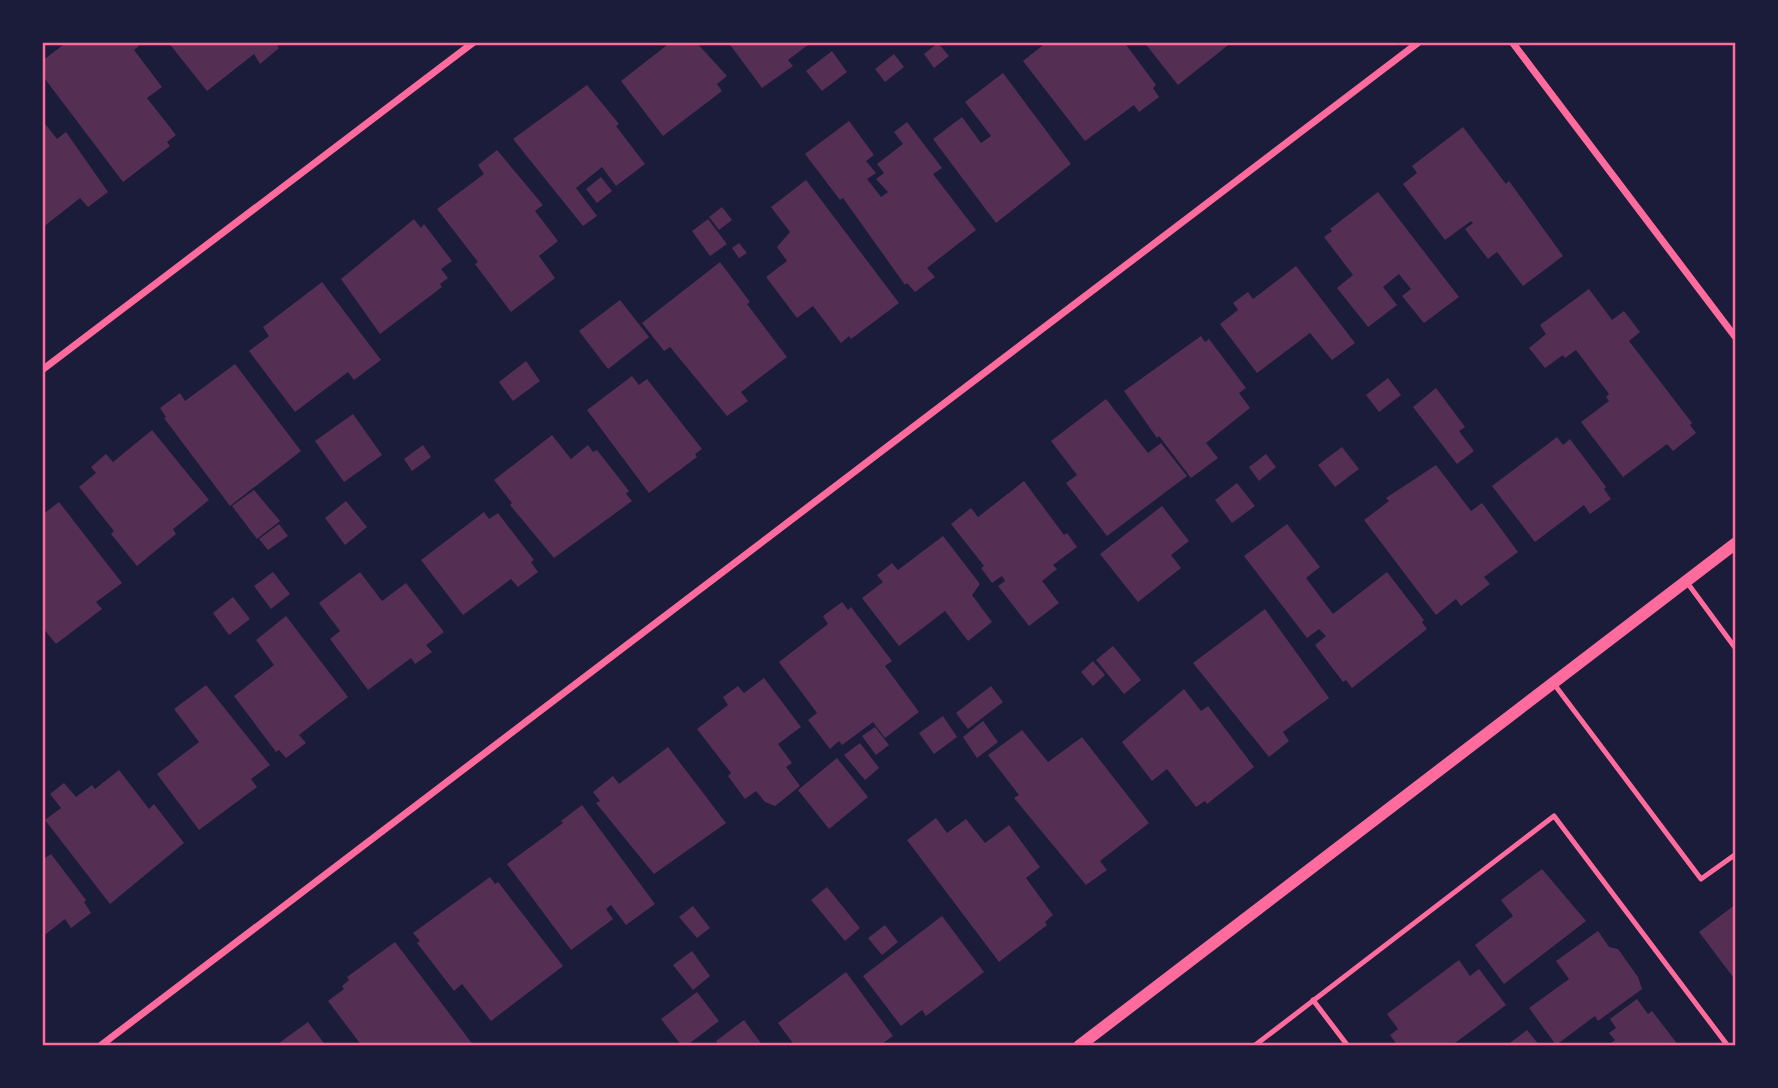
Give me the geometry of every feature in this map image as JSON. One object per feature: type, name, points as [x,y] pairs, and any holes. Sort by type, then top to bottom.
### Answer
[{"type":"street","points":[[42,370],[474,42]]},
{"type":"street","points":[[100,1046],[1419,42]]},
{"type":"street","points":[[1512,42],[1736,338]]},
{"type":"street","points":[[1079,1046],[1736,543]]},
{"type":"lane","points":[[1686,581],[1736,649]]},
{"type":"lane","points":[[1553,682],[1701,879],[1736,854]]},
{"type":"lane","points":[[1254,1046],[1554,816],[1728,1046]]},
{"type":"lane","points":[[1313,1000],[1348,1046]]},
{"type":"building","points":[[67,42],[136,42],[139,46],[134,50],[162,87],[147,98],[176,135],[167,142],[170,146],[123,182],[42,75],[42,61]]},
{"type":"building","points":[[168,42],[275,42],[279,48],[260,64],[254,54],[207,91]]},
{"type":"building","points":[[665,42],[696,42],[727,76],[717,84],[722,91],[663,136],[621,81],[667,45]]},
{"type":"building","points":[[728,42],[812,42],[788,60],[793,66],[762,88]]},
{"type":"building","points":[[1047,42],[1124,42],[1156,85],[1153,88],[1159,97],[1139,112],[1134,105],[1085,141],[1023,61]]},
{"type":"building","points":[[1144,42],[1232,42],[1178,85]]},
{"type":"building","points":[[938,43],[949,56],[934,68],[924,54]]},
{"type":"building","points":[[832,51],[847,72],[822,91],[806,71]]},
{"type":"building","points":[[894,54],[904,67],[885,82],[875,69]]},
{"type":"building","points":[[1003,73],[1071,164],[996,223],[933,139],[962,117],[981,143],[991,136],[965,102]]},
{"type":"building","points":[[587,85],[619,124],[616,126],[645,164],[616,186],[602,167],[576,188],[597,216],[583,226],[513,139]]},
{"type":"building","points":[[42,120],[57,139],[66,132],[108,192],[88,207],[80,198],[42,228]]},
{"type":"building","points":[[849,121],[874,155],[866,161],[876,173],[867,179],[881,197],[888,192],[876,179],[884,173],[877,164],[903,144],[894,132],[907,122],[942,168],[933,174],[976,230],[927,268],[935,277],[915,292],[907,283],[905,285],[843,198],[840,200],[805,154]]},
{"type":"building","points":[[1463,127],[1506,184],[1509,181],[1563,256],[1523,286],[1497,252],[1488,259],[1465,229],[1473,223],[1471,221],[1445,240],[1403,184],[1417,173],[1412,166]]},
{"type":"building","points":[[497,150],[543,205],[535,211],[558,241],[539,256],[555,278],[511,312],[475,264],[478,262],[437,209],[484,174],[478,165]]},
{"type":"building","points":[[601,177],[612,191],[597,203],[586,189]]},
{"type":"building","points":[[806,180],[899,303],[851,339],[849,336],[841,343],[813,306],[797,318],[766,277],[787,261],[777,247],[790,232],[771,207]]},
{"type":"building","points":[[1378,192],[1459,297],[1424,323],[1402,296],[1411,289],[1399,274],[1383,287],[1397,305],[1368,327],[1337,288],[1353,275],[1324,237],[1332,231],[1330,229]]},
{"type":"building","points":[[722,207],[732,220],[719,230],[709,217]]},
{"type":"building","points":[[414,219],[421,228],[424,224],[452,261],[441,269],[448,278],[440,284],[442,287],[380,334],[341,279]]},
{"type":"building","points":[[708,219],[727,244],[710,256],[692,231]]},
{"type":"building","points":[[739,243],[747,253],[739,258],[732,248]]},
{"type":"building","points":[[720,262],[750,302],[747,304],[787,357],[741,392],[748,401],[727,416],[670,347],[664,351],[642,323]]},
{"type":"building","points":[[1296,266],[1355,343],[1332,360],[1310,333],[1257,373],[1220,324],[1238,310],[1233,303],[1248,292],[1253,299]]},
{"type":"building","points":[[322,282],[381,360],[354,380],[348,372],[295,412],[249,351],[269,336],[263,327]]},
{"type":"building","points":[[1589,289],[1612,320],[1624,311],[1640,332],[1629,341],[1692,423],[1690,425],[1696,433],[1673,451],[1667,444],[1623,477],[1581,422],[1609,401],[1606,397],[1609,394],[1576,350],[1565,358],[1563,355],[1545,368],[1529,348],[1546,334],[1540,325]]},
{"type":"building","points":[[620,300],[649,337],[608,369],[579,331]]},
{"type":"building","points":[[1201,336],[1205,342],[1209,339],[1246,388],[1239,393],[1250,408],[1206,443],[1218,458],[1191,478],[1159,436],[1157,438],[1124,391]]},
{"type":"building","points":[[526,361],[540,381],[513,401],[499,382]]},
{"type":"building","points":[[235,364],[301,451],[230,506],[164,418],[166,417],[160,408],[180,393],[185,401]]},
{"type":"building","points":[[632,376],[639,385],[647,379],[702,449],[695,454],[697,457],[649,493],[587,410]]},
{"type":"building","points":[[1388,378],[1401,395],[1379,412],[1366,395]]},
{"type":"building","points":[[1436,388],[1465,427],[1459,431],[1474,451],[1457,464],[1413,407]]},
{"type":"building","points":[[1106,399],[1148,453],[1161,443],[1187,476],[1107,536],[1066,483],[1077,475],[1051,441]]},
{"type":"building","points":[[353,414],[382,455],[344,482],[315,441]]},
{"type":"building","points":[[152,430],[209,500],[173,529],[176,534],[137,566],[111,534],[114,531],[79,487],[96,473],[91,467],[106,454],[113,462]]},
{"type":"building","points":[[552,435],[571,459],[588,445],[593,452],[597,450],[629,491],[626,494],[632,501],[554,558],[510,505],[512,503],[494,480]]},
{"type":"building","points":[[1557,437],[1563,445],[1570,439],[1606,487],[1604,489],[1611,499],[1590,514],[1584,505],[1535,542],[1492,486]]},
{"type":"building","points":[[423,445],[431,457],[412,471],[404,459]]},
{"type":"building","points":[[1342,447],[1359,469],[1335,487],[1318,465]]},
{"type":"building","points":[[1266,454],[1276,467],[1259,481],[1249,467]]},
{"type":"building","points":[[1436,465],[1471,511],[1482,503],[1518,552],[1484,577],[1490,584],[1461,606],[1456,599],[1436,615],[1364,520],[1389,501],[1386,498]]},
{"type":"building","points":[[1024,481],[1064,535],[1067,533],[1077,547],[1053,565],[1057,569],[1042,581],[1059,603],[1029,626],[998,586],[1005,581],[1002,576],[992,583],[981,568],[984,566],[951,524],[971,508],[978,517]]},
{"type":"building","points":[[1237,483],[1255,506],[1232,523],[1215,500]]},
{"type":"building","points":[[254,490],[280,521],[257,539],[232,506]]},
{"type":"building","points":[[346,501],[367,527],[345,545],[325,518]]},
{"type":"building","points":[[59,502],[122,583],[96,602],[102,609],[56,644],[42,627],[42,515]]},
{"type":"building","points":[[1162,506],[1189,541],[1171,555],[1181,568],[1138,602],[1100,554]]},
{"type":"building","points":[[484,512],[489,519],[498,513],[534,560],[531,562],[538,572],[518,587],[511,579],[463,615],[421,560]]},
{"type":"building","points":[[279,524],[288,536],[268,550],[259,539]]},
{"type":"building","points":[[1287,524],[1320,567],[1306,578],[1333,614],[1387,572],[1424,620],[1422,622],[1427,629],[1352,688],[1346,680],[1343,682],[1315,645],[1326,636],[1319,629],[1307,638],[1244,556]]},
{"type":"building","points":[[943,536],[980,584],[972,595],[992,622],[968,641],[945,611],[899,646],[862,598],[883,582],[877,575],[892,563],[898,570]]},
{"type":"building","points":[[273,572],[290,594],[271,609],[254,586]]},
{"type":"building","points":[[360,572],[382,601],[406,583],[444,632],[426,645],[432,652],[415,664],[411,658],[368,690],[330,639],[340,631],[319,603]]},
{"type":"building","points":[[233,597],[250,619],[229,635],[213,613]]},
{"type":"building","points":[[842,602],[848,610],[851,607],[892,661],[885,666],[919,712],[885,738],[873,722],[842,745],[839,741],[830,749],[808,720],[817,713],[779,662],[828,624],[823,616]]},
{"type":"building","points":[[1265,609],[1329,698],[1283,732],[1289,741],[1269,757],[1193,663]]},
{"type":"building","points":[[286,616],[348,697],[299,735],[306,743],[286,758],[279,750],[276,752],[234,696],[274,665],[256,640]]},
{"type":"building","points":[[1113,646],[1141,680],[1124,694],[1096,660]]},
{"type":"building","points":[[1093,661],[1105,675],[1093,686],[1081,672]]},
{"type":"building","points":[[764,678],[801,727],[778,744],[792,763],[786,767],[800,786],[775,806],[765,802],[756,791],[745,799],[728,776],[731,773],[697,729],[728,705],[723,697],[738,686],[744,693]]},
{"type":"building","points":[[206,685],[270,765],[251,779],[257,787],[199,830],[157,774],[199,742],[174,709]]},
{"type":"building","points":[[991,686],[1003,702],[968,729],[956,713]]},
{"type":"building","points":[[1184,689],[1201,711],[1208,706],[1254,767],[1207,804],[1205,801],[1196,807],[1167,769],[1152,781],[1122,742]]},
{"type":"building","points":[[943,716],[957,737],[934,754],[919,733]]},
{"type":"building","points":[[983,721],[998,742],[977,758],[963,737]]},
{"type":"building","points":[[875,727],[889,745],[876,755],[862,736]]},
{"type":"building","points":[[1022,730],[1048,762],[1082,737],[1149,823],[1100,861],[1107,870],[1086,885],[1014,798],[1019,795],[988,755]]},
{"type":"building","points":[[860,743],[879,768],[865,780],[844,755]]},
{"type":"building","points":[[668,747],[726,823],[654,874],[596,803],[600,801],[593,792],[613,776],[619,784]]},
{"type":"building","points":[[837,758],[868,797],[829,829],[798,790]]},
{"type":"building","points":[[119,770],[149,809],[154,804],[184,843],[110,904],[45,820],[61,808],[50,794],[64,783],[76,797],[92,785],[95,789]]},
{"type":"building","points":[[582,805],[655,904],[626,925],[611,905],[606,909],[613,919],[571,950],[507,864],[563,823],[561,821]]},
{"type":"building","points":[[936,818],[947,833],[966,819],[985,843],[1009,825],[1040,867],[1026,878],[1053,915],[1045,922],[1047,925],[999,962],[907,840]]},
{"type":"building","points":[[51,854],[86,900],[84,902],[91,913],[71,928],[65,919],[42,937],[42,860]]},
{"type":"building","points":[[1542,869],[1586,921],[1504,984],[1475,945],[1513,916],[1501,900]]},
{"type":"building","points":[[490,877],[495,884],[498,882],[563,966],[491,1021],[462,984],[454,991],[417,943],[420,941],[413,933]]},
{"type":"building","points":[[827,887],[860,928],[845,941],[811,900]]},
{"type":"building","points":[[1736,904],[1736,981],[1699,932]]},
{"type":"building","points":[[693,906],[710,928],[697,938],[679,917]]},
{"type":"building","points":[[942,916],[984,972],[926,1016],[922,1010],[901,1026],[863,976]]},
{"type":"building","points":[[885,925],[898,942],[882,955],[868,938]]},
{"type":"building","points":[[1598,931],[1609,947],[1618,949],[1638,977],[1642,989],[1598,1021],[1595,1016],[1556,1045],[1529,1008],[1569,979],[1556,961]]},
{"type":"building","points":[[395,942],[474,1046],[362,1046],[328,1001],[344,989],[342,986],[349,980],[347,977]]},
{"type":"building","points":[[692,951],[710,976],[693,990],[673,965]]},
{"type":"building","points":[[1459,960],[1470,976],[1479,969],[1506,1005],[1451,1046],[1398,1046],[1390,1035],[1398,1029],[1387,1014]]},
{"type":"building","points":[[846,972],[893,1036],[879,1046],[867,1043],[863,1046],[795,1046],[778,1023]]},
{"type":"building","points":[[697,992],[719,1021],[686,1046],[682,1046],[661,1019]]},
{"type":"building","points":[[1637,999],[1648,1014],[1652,1011],[1679,1046],[1607,1046],[1615,1040],[1609,1033],[1616,1028],[1610,1019]]},
{"type":"building","points":[[744,1020],[763,1046],[719,1046],[716,1041]]},
{"type":"building","points":[[308,1022],[326,1046],[275,1046]]},
{"type":"building","points":[[1527,1030],[1540,1046],[1506,1046]]}]
